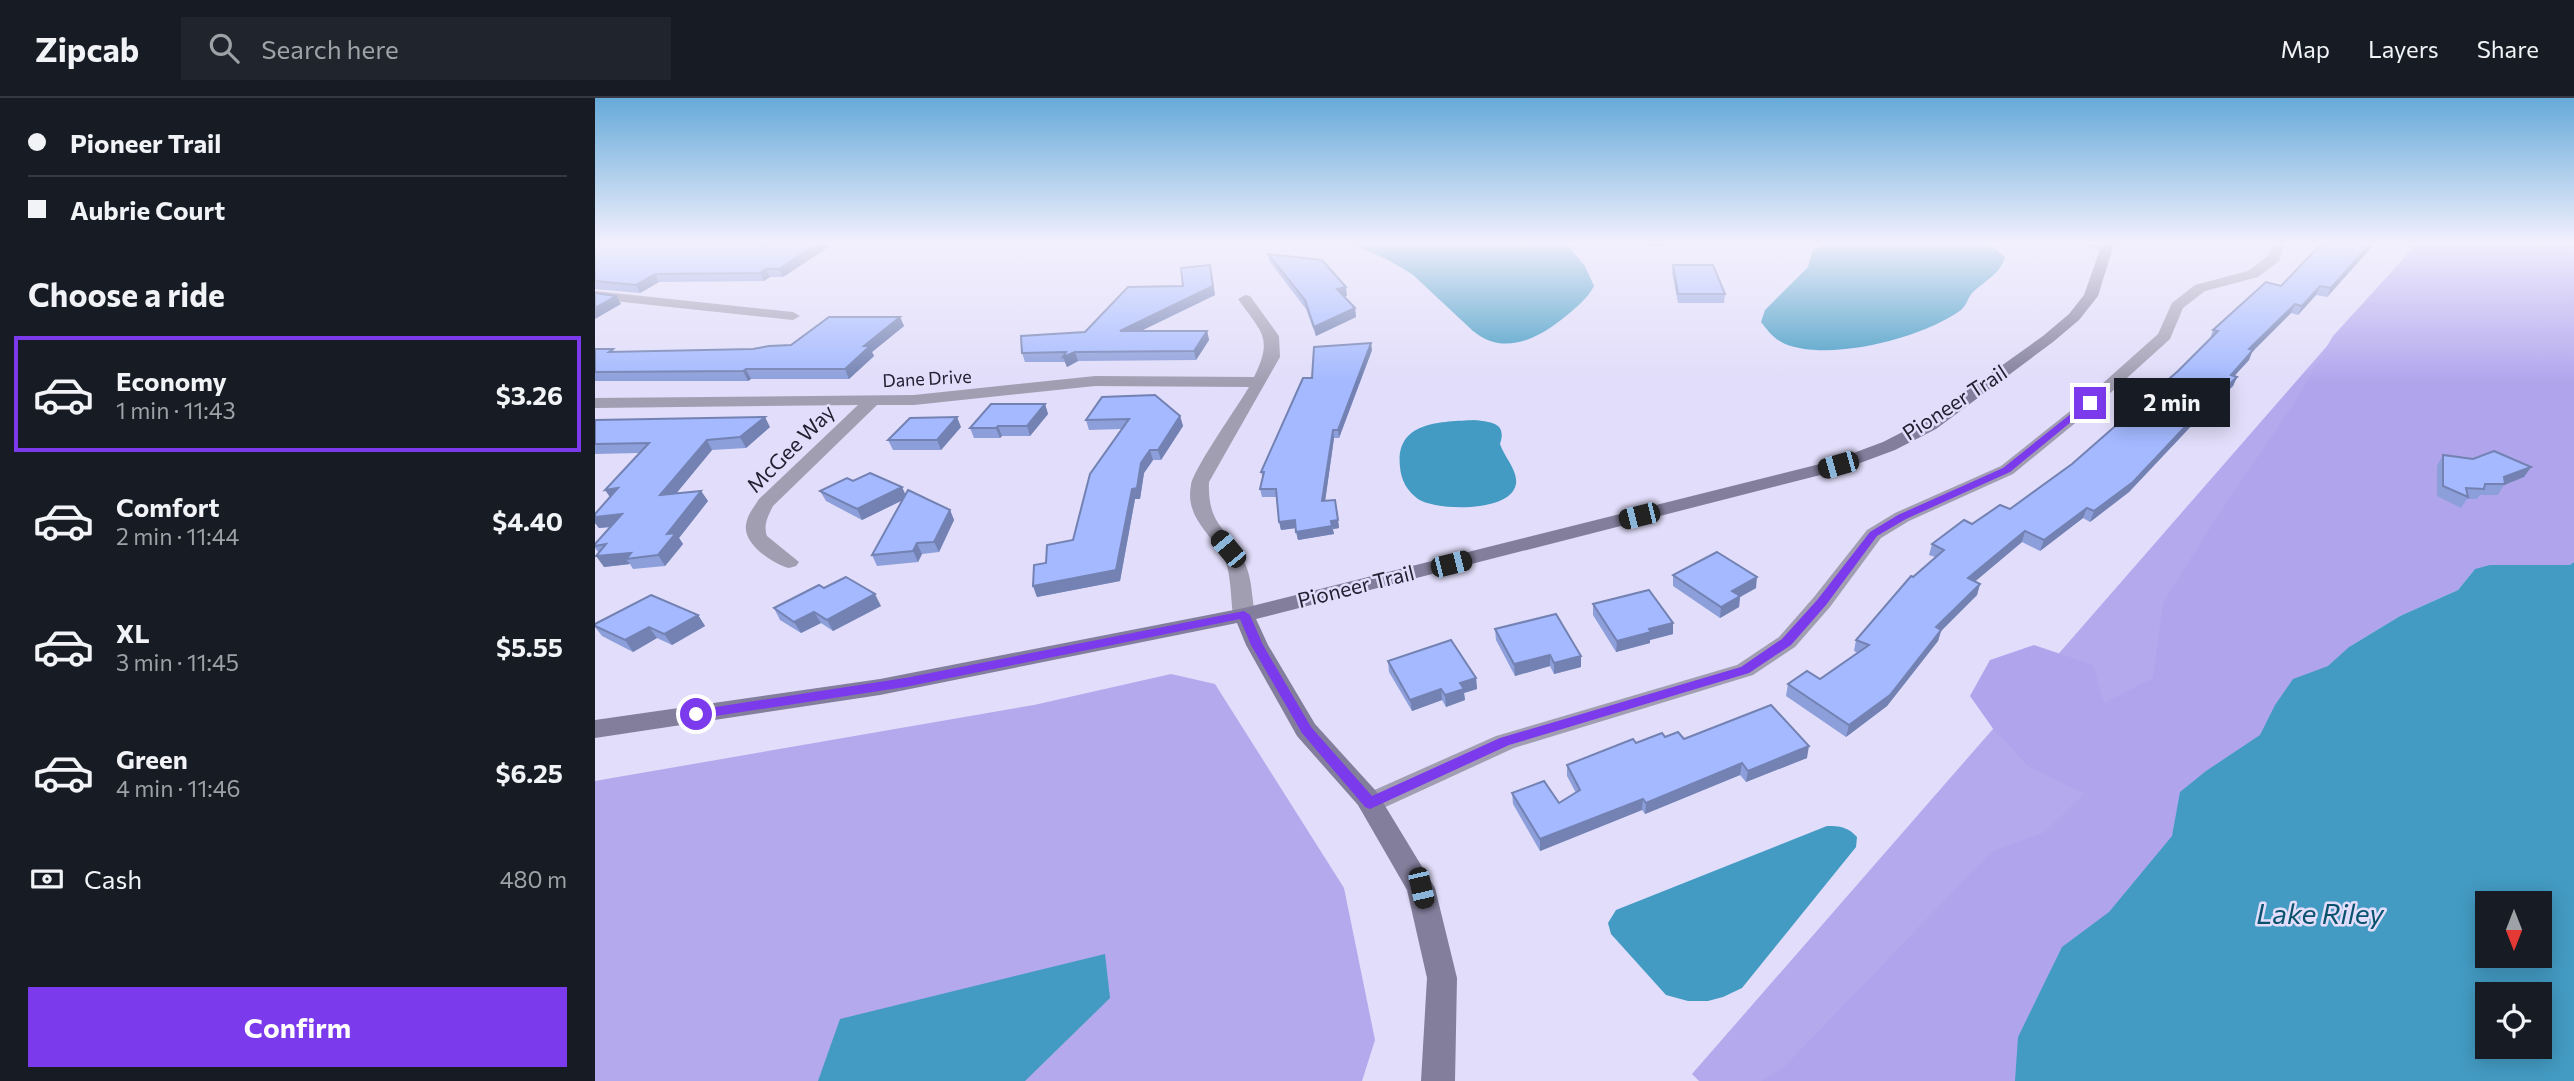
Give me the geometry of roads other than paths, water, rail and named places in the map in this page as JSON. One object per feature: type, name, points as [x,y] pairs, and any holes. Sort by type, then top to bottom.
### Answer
[{"type":"main road","name":"Pioneer Trail","points":[[595,729],[880,687],[1244,615],[1838,465],[1889,446],[1930,425],[1963,403],[2074,317],[2091,296],[2092,290]]},
{"type":"main road","points":[[1244,615],[1257,645],[1307,730],[1370,803],[1421,888],[1442,978],[1438,1081]]},
{"type":"street","points":[[1370,803],[1505,742],[1745,670],[1787,642],[1822,602],[1874,534],[1902,517],[2007,470],[2090,403],[2165,336],[2177,306],[2198,290]]},
{"type":"street","points":[[595,295],[793,316]]},
{"type":"street","points":[[1244,615],[1237,567],[1228,549],[1207,525],[1199,503],[1200,482],[1268,368],[1274,346],[1266,326],[1245,299]]},
{"type":"street","name":"Dane Drive","points":[[595,403],[942,400],[1035,386],[1095,382],[1260,382]]},
{"type":"street","name":"McGee Way","points":[[789,562],[758,541],[754,528],[757,515],[766,503],[872,401]]},
{"type":"water","points":[[1429,290],[1591,290],[1561,320],[1525,340],[1499,343],[1473,331]]},
{"type":"water","points":[[1785,290],[1975,290],[1961,310],[1924,330],[1850,349],[1804,349],[1785,344],[1774,337],[1761,322],[1765,310]]},
{"type":"water","points":[[1474,420],[1492,423],[1500,428],[1500,444],[1516,479],[1511,493],[1488,505],[1472,507],[1440,506],[1418,499],[1403,481],[1400,452],[1405,441],[1412,432],[1422,427]]},
{"type":"water","name":"Lake Riley","points":[[2574,562],[2574,1081],[2015,1081],[2018,1037],[2062,947],[2109,912],[2172,836],[2180,792],[2260,735],[2275,705],[2293,679],[2328,666],[2349,647],[2400,616],[2458,590],[2475,569],[2490,565],[2570,565]]},
{"type":"water","points":[[1827,826],[1850,831],[1857,837],[1856,847],[1742,988],[1708,1001],[1688,1001],[1666,995],[1611,934],[1608,923],[1616,910]]},
{"type":"water","points":[[1105,954],[1110,998],[1025,1081],[818,1081],[840,1019]]}]
